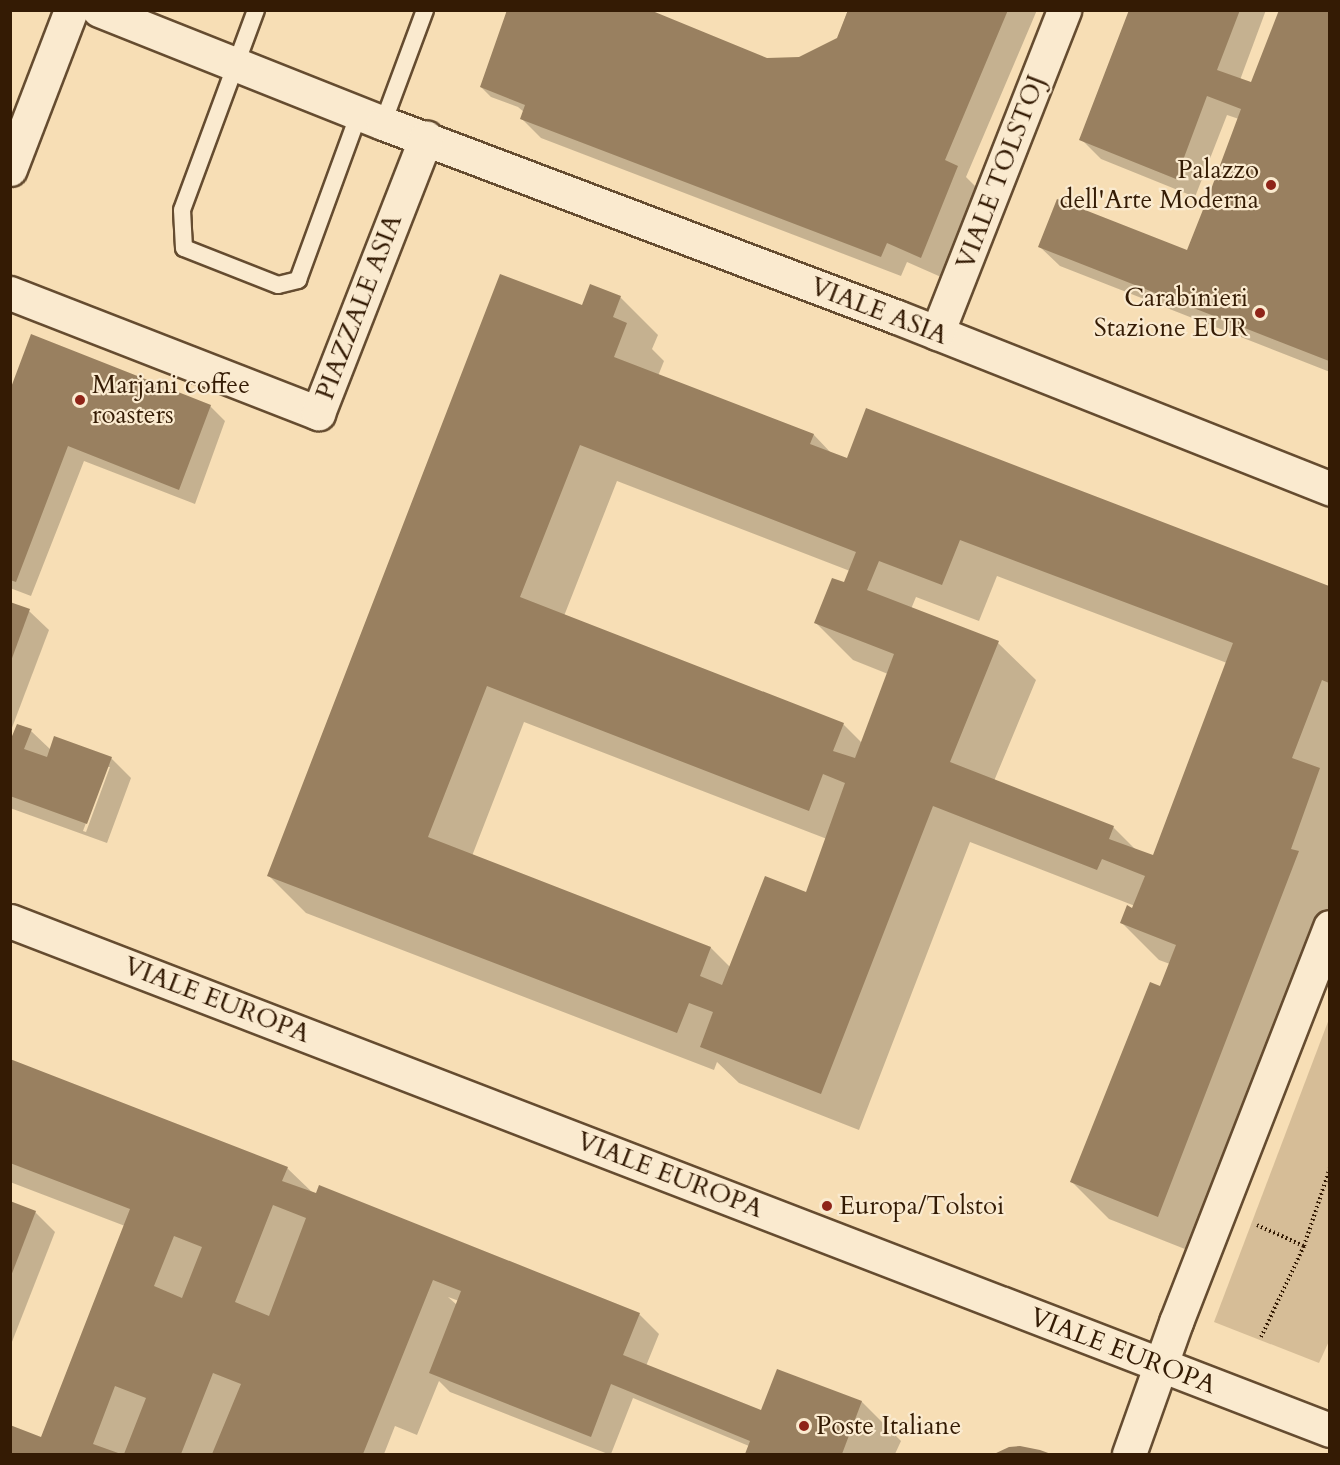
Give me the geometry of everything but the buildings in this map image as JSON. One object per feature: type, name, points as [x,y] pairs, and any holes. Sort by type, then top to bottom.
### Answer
[{"type":"street","points":[[10,169],[71,10]]},
{"type":"street","points":[[99,10],[426,137]]},
{"type":"street","name":"VIALE TOLSTOJ","points":[[937,333],[1064,10]]},
{"type":"street","name":"VIALE ASIA","points":[[426,137],[937,333],[1329,488]]},
{"type":"street","name":"PIAZZALE ASIA","points":[[10,293],[318,413],[426,137]]},
{"type":"street","name":"VIALE EUROPA","points":[[10,921],[1329,1430]]},
{"type":"street","points":[[1129,1455],[1160,1365],[1329,927]]},
{"type":"lane","points":[[256,10],[182,210],[184,248],[278,285],[298,280],[372,117],[425,10]]},
{"type":"path","points":[[1261,1337],[1304,1246],[1329,1171]]},
{"type":"path","points":[[1257,1226],[1304,1246]]},
{"type":"shaded area","points":[[1329,1019],[1330,1339],[1319,1363],[1214,1322]]},
{"type":"place","name":"Palazzo dell'Arte Moderna","points":[[1271,185]]},
{"type":"place","name":"Carabinieri Stazione EUR","points":[[1260,313]]},
{"type":"place","name":"Marjani coffee roasters","points":[[80,400]]},
{"type":"place","name":"Europa/Tolstoi","points":[[827,1206]]},
{"type":"place","name":"Poste Italiane","points":[[804,1426]]}]
